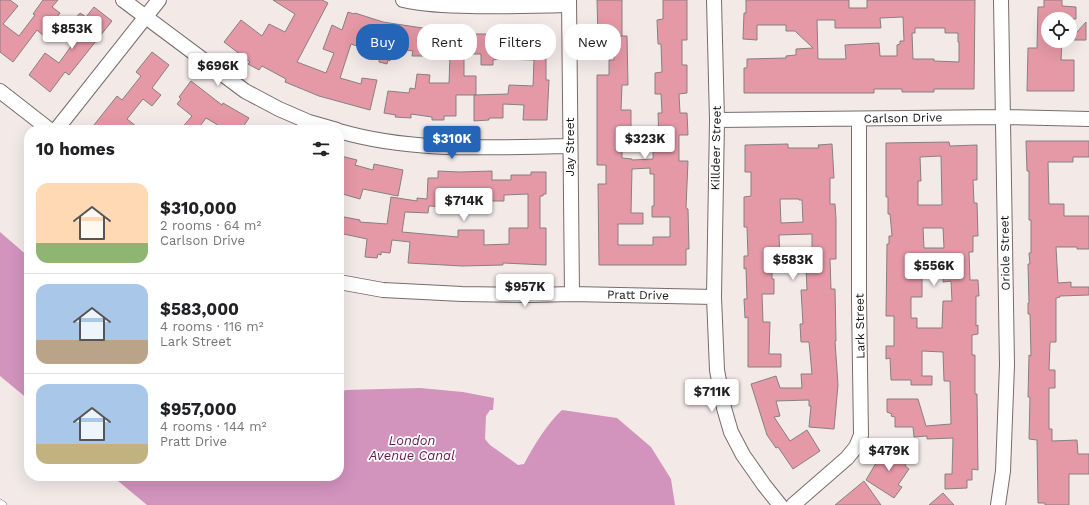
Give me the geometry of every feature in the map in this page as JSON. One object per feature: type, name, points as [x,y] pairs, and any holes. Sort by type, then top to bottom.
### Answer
[{"type":"street","points":[[123,0],[145,18],[245,90],[279,109],[320,125]]},
{"type":"street","points":[[60,125],[159,0]]},
{"type":"street","points":[[403,0],[446,6],[501,6],[569,2]]},
{"type":"street","name":"Killdeer Street","points":[[714,0],[717,120],[714,297]]},
{"type":"street","name":"Oriole Street","points":[[998,505],[1003,471],[1007,366],[1001,0]]},
{"type":"street","name":"Jay Street","points":[[569,2],[572,294]]},
{"type":"street","points":[[0,91],[44,125]]},
{"type":"street","name":"Carlson Drive","points":[[717,120],[1002,117],[1089,119]]},
{"type":"street","name":"Lark Street","points":[[793,505],[847,458],[856,447],[861,435],[859,119]]},
{"type":"street","points":[[344,131],[380,140],[415,145],[459,148],[570,146]]},
{"type":"street","name":"Pratt Drive","points":[[344,283],[383,290],[433,292],[530,295],[572,294],[714,297]]},
{"type":"street","points":[[714,297],[717,370],[724,408],[732,432],[743,455],[780,505]]},
{"type":"water","points":[[0,232],[24,253],[24,396],[0,376]]},
{"type":"water","name":"London Avenue Canal","points":[[420,388],[463,392],[494,398],[493,410],[490,410],[486,416],[485,439],[490,445],[518,465],[524,464],[546,428],[562,410],[617,418],[651,447],[671,479],[675,505],[147,505],[118,481],[344,481],[344,391]]},
{"type":"building","points":[[0,0],[10,0],[18,6],[3,24],[19,36],[35,15],[33,14],[43,0],[58,0],[52,7],[60,13],[48,29],[52,32],[46,38],[37,30],[13,62],[0,52]]},
{"type":"building","points":[[273,0],[322,0],[328,3],[297,62],[326,73],[334,53],[323,49],[332,25],[342,30],[348,12],[383,22],[396,24],[356,24],[356,46],[351,44],[340,78],[361,84],[362,78],[377,80],[370,110],[319,96],[285,82],[286,79],[262,66],[259,70],[248,64],[250,62],[224,42],[241,20],[262,36],[269,24],[285,32],[295,14]]},
{"type":"building","points":[[597,0],[622,0],[622,36],[621,24],[598,24]]},
{"type":"building","points":[[663,0],[687,0],[687,40],[682,40],[682,65],[687,65],[687,93],[679,94],[680,113],[687,113],[688,135],[679,135],[679,161],[688,161],[686,208],[688,209],[689,249],[686,249],[686,265],[599,265],[598,184],[606,184],[606,165],[597,165],[597,75],[609,75],[609,60],[621,60],[621,36],[627,36],[628,85],[622,85],[621,110],[631,110],[631,137],[622,136],[622,158],[632,160],[653,159],[653,142],[659,142],[658,113],[662,113],[661,94],[655,94],[655,73],[662,72],[661,44],[658,44],[657,20],[663,19]],"holes":[[[650,168],[650,174],[654,174],[654,206],[652,206],[652,217],[670,217],[670,237],[653,237],[653,245],[618,245],[618,224],[643,224],[643,213],[631,213],[632,169]]]},
{"type":"building","points":[[746,0],[849,0],[849,8],[867,8],[867,0],[975,0],[974,89],[934,89],[934,92],[902,92],[902,89],[874,89],[874,93],[744,93],[744,68],[747,68],[747,59],[786,58],[786,56],[796,55],[796,49],[813,48],[795,31],[786,31],[786,25],[757,25],[757,40],[743,39],[744,13],[746,13]],"holes":[[[903,17],[904,41],[900,41],[900,44],[897,45],[897,56],[880,56],[879,43],[845,45],[846,59],[818,59],[817,20],[835,20],[835,28],[881,28],[880,18]],[[915,28],[945,28],[945,33],[958,33],[959,62],[934,61],[934,59],[913,59],[912,33],[915,33]]]},
{"type":"building","points":[[1044,0],[1062,0],[1062,6],[1076,7],[1076,12],[1041,12],[1041,48],[1062,48],[1061,60],[1074,60],[1074,91],[1027,91],[1028,48],[1037,48],[1038,7],[1044,7]]},
{"type":"building","points":[[94,7],[112,21],[69,75],[65,72],[50,92],[29,75],[45,53],[59,63],[72,45],[68,40],[79,26],[73,21],[80,13],[86,17]]},
{"type":"building","points":[[1086,22],[1086,40],[1077,40],[1077,32]]},
{"type":"building","points":[[409,26],[417,27],[417,56],[412,56],[413,51],[409,50]]},
{"type":"building","points":[[477,34],[485,34],[485,60],[493,60],[493,65],[481,65],[481,54],[477,54]]},
{"type":"building","points":[[152,52],[169,65],[152,88],[161,95],[152,106],[143,99],[127,119],[135,125],[94,125],[117,96],[122,100],[141,76],[136,72]]},
{"type":"building","points":[[379,60],[388,60],[387,64],[379,62]]},
{"type":"building","points":[[450,60],[464,60],[464,76],[476,76],[476,95],[508,94],[509,85],[533,86],[534,60],[546,60],[546,80],[549,80],[547,120],[523,120],[524,105],[503,104],[503,118],[489,118],[489,120],[474,121],[474,95],[456,95],[456,116],[444,116],[444,120],[432,120],[432,117],[411,114],[411,118],[395,117],[396,115],[384,113],[388,91],[409,93],[410,88],[415,89],[417,74],[430,75],[429,83],[449,83]]},
{"type":"building","points":[[191,81],[222,105],[223,103],[249,118],[244,125],[218,125],[206,118],[201,125],[184,125],[192,116],[177,104],[181,99],[179,97]]},
{"type":"building","points":[[1026,141],[1089,141],[1089,157],[1073,157],[1073,162],[1048,162],[1049,204],[1064,204],[1064,216],[1089,216],[1089,249],[1077,249],[1077,247],[1056,247],[1058,283],[1071,282],[1071,287],[1089,287],[1089,295],[1060,296],[1056,298],[1056,342],[1050,343],[1049,370],[1055,370],[1055,388],[1049,388],[1049,429],[1052,429],[1052,441],[1077,440],[1078,454],[1089,454],[1089,474],[1069,474],[1069,505],[1045,505],[1045,503],[1038,503],[1037,440],[1029,439],[1029,355],[1031,356],[1030,314],[1028,314],[1028,264],[1030,264],[1029,253],[1031,253],[1031,220],[1029,220],[1029,171],[1027,171]]},
{"type":"building","points":[[949,142],[950,146],[977,145],[977,180],[973,180],[974,203],[977,203],[978,236],[973,236],[973,252],[969,252],[970,280],[978,280],[979,296],[976,296],[976,326],[978,325],[978,334],[972,335],[972,355],[975,355],[975,394],[977,394],[978,470],[972,469],[972,480],[967,480],[967,488],[945,489],[945,474],[952,474],[953,438],[927,439],[927,436],[914,437],[913,427],[895,427],[895,417],[891,416],[892,414],[887,412],[887,399],[918,399],[926,426],[951,424],[950,381],[944,381],[943,352],[922,351],[922,376],[932,376],[932,385],[911,385],[911,380],[891,380],[890,358],[886,359],[886,346],[894,346],[894,316],[886,316],[887,244],[889,244],[889,236],[892,236],[890,214],[888,214],[888,197],[886,197],[886,143]],"holes":[[[941,156],[942,205],[918,205],[918,181],[921,181],[920,157]],[[923,228],[943,228],[944,248],[924,248]],[[922,276],[943,276],[943,282],[951,281],[952,301],[943,301],[942,328],[917,328],[917,318],[911,318],[911,297],[922,297]]]},
{"type":"building","points":[[788,144],[788,148],[819,148],[818,145],[832,144],[834,178],[830,178],[830,204],[835,204],[836,259],[830,259],[831,289],[835,289],[835,341],[838,385],[834,429],[809,427],[811,406],[809,406],[809,400],[776,401],[780,416],[774,417],[790,441],[807,430],[820,451],[793,469],[778,447],[776,448],[767,435],[751,384],[776,376],[780,388],[802,388],[801,374],[812,374],[809,342],[801,342],[800,324],[803,324],[801,290],[807,290],[806,267],[812,267],[812,234],[779,235],[780,261],[772,261],[774,294],[762,294],[763,322],[770,322],[769,354],[781,354],[781,367],[748,367],[748,317],[745,318],[744,299],[747,299],[744,256],[748,256],[747,227],[744,227],[744,197],[751,196],[751,172],[745,172],[745,145]],"holes":[[[780,199],[802,200],[803,222],[781,223]]]},
{"type":"building","points":[[344,157],[357,160],[355,165],[373,170],[374,164],[403,170],[398,196],[363,189],[360,199],[344,194]]},
{"type":"building","points":[[438,171],[492,171],[492,180],[511,180],[511,175],[531,175],[531,172],[546,172],[546,194],[540,196],[540,228],[546,228],[546,265],[503,263],[503,265],[462,266],[408,263],[410,242],[392,240],[390,253],[381,252],[381,255],[378,254],[377,258],[365,257],[367,239],[344,234],[344,217],[360,220],[360,222],[387,224],[391,197],[417,201],[417,198],[427,199],[428,178],[438,178]],"holes":[[[528,194],[528,228],[509,228],[509,244],[484,245],[484,230],[458,230],[458,237],[402,232],[405,212],[428,213],[429,206],[452,207],[452,201],[504,201],[504,195]]]},
{"type":"building","points":[[888,447],[908,460],[905,466],[909,469],[898,485],[902,487],[894,498],[866,480],[882,453],[884,454]]},
{"type":"building","points":[[864,481],[881,505],[835,505]]},
{"type":"building","points":[[943,493],[954,505],[929,505]]}]
